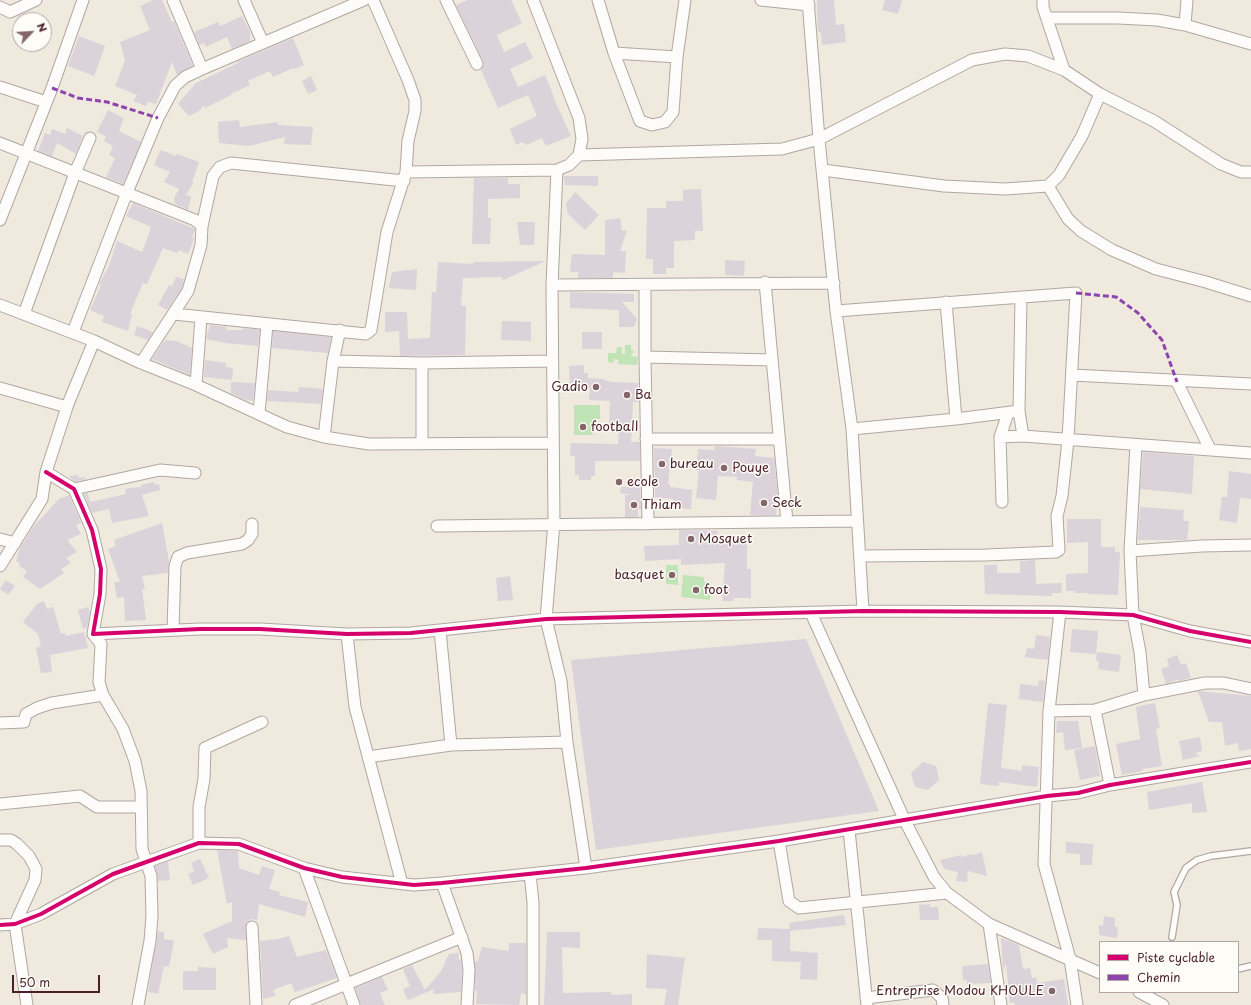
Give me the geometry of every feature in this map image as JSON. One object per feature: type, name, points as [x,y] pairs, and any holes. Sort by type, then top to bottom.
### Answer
[{"type":"street","points":[[0,7],[10,12],[36,0]]},
{"type":"street","points":[[0,220],[46,102],[83,0]]},
{"type":"street","points":[[173,0],[202,69]]},
{"type":"street","points":[[244,0],[263,43]]},
{"type":"street","points":[[73,332],[126,195],[171,92],[180,81],[202,69],[364,0]]},
{"type":"street","points":[[174,314],[267,325],[340,330],[366,334],[370,330],[387,232],[405,176],[408,141],[413,120],[415,100],[408,80],[373,0]]},
{"type":"street","points":[[446,0],[477,64]]},
{"type":"street","points":[[141,363],[188,291],[201,245],[202,226],[213,176],[220,167],[230,163],[405,176],[557,170],[569,165],[579,154],[582,139],[579,118],[533,0]]},
{"type":"street","points":[[598,0],[614,53],[640,121],[652,125],[665,122],[673,112],[676,57],[685,0]]},
{"type":"street","points":[[761,0],[808,3],[819,139],[836,310],[852,429],[862,611]]},
{"type":"street","points":[[1043,0],[1047,18],[1064,70]]},
{"type":"street","points":[[1185,25],[1187,0]]},
{"type":"street","points":[[1047,18],[1118,18],[1157,20],[1185,25],[1251,44]]},
{"type":"street","points":[[614,53],[676,57]]},
{"type":"street","points":[[579,154],[782,149],[819,139],[972,60],[1005,54],[1028,56],[1064,70],[1100,94],[1154,120],[1221,164],[1241,172],[1251,172]]},
{"type":"street","points":[[0,87],[46,102]]},
{"type":"street","points":[[823,170],[944,186],[1005,189],[1048,186],[1058,175],[1082,136],[1100,94]]},
{"type":"street","points":[[24,314],[75,173],[90,138]]},
{"type":"street","points":[[0,142],[126,195],[194,220],[202,226]]},
{"type":"street","points":[[557,170],[552,285],[552,443],[554,523],[546,619],[561,681],[567,742],[586,868]]},
{"type":"street","points":[[1048,186],[1068,219],[1081,231],[1112,250],[1156,269],[1251,296]]},
{"type":"street","points":[[552,285],[765,282],[834,283]]},
{"type":"street","points":[[765,282],[778,439],[787,522]]},
{"type":"street","points":[[645,284],[648,524]]},
{"type":"street","points":[[836,310],[1076,293],[1068,440],[1062,496],[1057,516],[1060,546],[1056,552],[986,555],[860,556]]},
{"type":"street","points":[[1021,297],[1019,411],[1023,436]]},
{"type":"street","points":[[946,302],[956,420]]},
{"type":"street","points":[[0,305],[73,332],[141,363],[196,385],[287,427],[324,437],[369,444],[552,443]]},
{"type":"street","points":[[196,385],[201,318]]},
{"type":"street","points":[[259,414],[267,325]]},
{"type":"street","points":[[324,437],[333,361],[340,330]]},
{"type":"street","points":[[0,566],[42,499],[46,472],[67,407],[94,341]]},
{"type":"street","points":[[645,357],[772,360]]},
{"type":"street","points":[[333,361],[422,363],[552,362]]},
{"type":"street","points":[[422,363],[422,443]]},
{"type":"street","points":[[1072,375],[1177,382],[1251,384]]},
{"type":"street","points":[[1177,382],[1210,449]]},
{"type":"street","points":[[0,388],[67,407]]},
{"type":"street","points":[[852,429],[956,420],[1019,411]]},
{"type":"street","points":[[1002,502],[1000,437],[1008,413]]},
{"type":"street","points":[[1000,437],[1023,436],[1251,453]]},
{"type":"street","points":[[646,439],[778,439]]},
{"type":"street","points":[[1136,444],[1130,551],[1133,615],[1140,652],[1144,695]]},
{"type":"street","points":[[74,489],[160,470],[195,473]]},
{"type":"street","points":[[46,472],[74,489],[92,530],[101,569],[100,594],[93,634],[101,644],[99,682],[103,695],[123,729],[135,761],[141,791],[142,849],[151,876],[152,916],[150,941],[138,1005]]},
{"type":"street","points":[[437,526],[554,523],[648,524],[857,521]]},
{"type":"street","points":[[173,630],[175,566],[178,557],[242,544],[248,540],[252,534],[252,524]]},
{"type":"street","points":[[0,539],[15,543]]},
{"type":"street","points":[[1130,551],[1202,546],[1251,545]]},
{"type":"street","points":[[93,634],[173,630],[260,629],[347,634],[440,630],[546,619],[862,611],[1060,612],[1133,615],[1190,631],[1251,642]]},
{"type":"street","points":[[811,612],[905,821],[934,877],[947,893],[989,924],[1099,971]]},
{"type":"street","points":[[1060,612],[1049,711],[1045,872],[1070,959],[1077,1005]]},
{"type":"street","points":[[440,630],[451,745]]},
{"type":"street","points":[[347,634],[351,690],[402,884]]},
{"type":"street","points":[[1049,711],[1095,710],[1144,695],[1205,683],[1224,683],[1251,689]]},
{"type":"street","points":[[0,723],[21,723],[26,720],[28,712],[52,703],[103,695]]},
{"type":"street","points":[[1095,710],[1110,786]]},
{"type":"street","points":[[199,844],[199,812],[204,779],[205,748],[262,722]]},
{"type":"street","points":[[368,757],[451,745],[567,742]]},
{"type":"street","points":[[0,925],[15,924],[42,914],[113,874],[146,861],[199,844],[239,844],[304,868],[342,877],[402,884],[442,883],[586,868],[779,842],[1047,796],[1078,793],[1110,786],[1251,762]]},
{"type":"street","points":[[0,804],[80,796],[97,807],[141,807]]},
{"type":"street","points":[[849,830],[867,1001],[933,990],[942,998],[943,1005]]},
{"type":"street","points":[[0,840],[11,840],[17,844],[29,856],[36,869],[35,880],[15,924],[27,1005]]},
{"type":"street","points":[[779,842],[789,901],[799,908],[947,893]]},
{"type":"street","points":[[304,868],[354,1005]]},
{"type":"street","points":[[530,874],[533,902],[533,1005]]},
{"type":"street","points":[[442,883],[462,937],[469,962],[467,1005]]},
{"type":"street","points":[[989,924],[1001,1005]]},
{"type":"street","points":[[252,927],[256,1005]]},
{"type":"street","points":[[294,1005],[462,937]]},
{"type":"street","points":[[1141,993],[1164,1005]]},
{"type":"lane","points":[[1172,936],[1176,905],[1174,892],[1186,868],[1197,860],[1211,856],[1251,851]]},
{"type":"lane","points":[[1239,969],[1251,966]]},
{"type":"green space","points":[[625,345],[631,345],[631,350],[634,351],[631,356],[638,357],[637,365],[618,364],[619,360],[614,359],[614,363],[608,362],[608,353],[616,353],[617,347],[622,347],[622,354],[625,354]]},
{"type":"green space","name":"football","points":[[574,405],[600,405],[600,419],[593,419],[593,435],[574,435]]},
{"type":"green space","name":"basquet","points":[[666,565],[678,565],[678,585],[666,584]]},
{"type":"green space","name":"foot","points":[[683,575],[704,577],[704,582],[711,582],[710,600],[681,597]]},
{"type":"building","points":[[153,0],[162,0],[172,22],[174,21],[193,66],[177,75],[172,62],[156,104],[148,102],[146,106],[133,101],[137,95],[115,86],[125,61],[120,42],[150,30],[140,6]]},
{"type":"building","points":[[468,0],[511,0],[522,23],[497,35],[504,52],[525,42],[533,58],[510,69],[518,87],[545,75],[553,97],[571,136],[546,146],[542,138],[526,145],[523,142],[516,145],[510,129],[537,116],[528,95],[498,108],[481,70],[484,65],[483,61],[456,5]]},
{"type":"building","points":[[817,0],[834,0],[836,25],[844,24],[846,42],[822,45],[821,32],[818,32]]},
{"type":"building","points":[[885,0],[902,0],[898,14],[882,10]]},
{"type":"building","points":[[242,16],[250,32],[250,41],[232,49],[227,37],[206,47],[204,43],[199,45],[194,32],[218,22],[220,26]]},
{"type":"building","points":[[79,36],[105,46],[94,76],[68,66]]},
{"type":"building","points":[[293,38],[304,65],[273,77],[270,71],[248,81],[250,85],[205,108],[204,105],[199,111],[189,116],[178,104],[196,83],[238,63],[237,62]]},
{"type":"building","points":[[311,76],[317,90],[308,94],[302,81]]},
{"type":"building","points":[[108,110],[124,118],[119,131],[141,142],[123,184],[106,177],[115,158],[109,155],[113,146],[104,141],[106,136],[97,132]]},
{"type":"building","points":[[239,120],[240,127],[278,122],[278,125],[313,127],[311,145],[284,144],[285,137],[249,146],[219,143],[218,122]]},
{"type":"building","points":[[67,128],[83,136],[76,154],[57,143],[52,156],[38,151],[45,133],[50,135],[52,129],[65,134]]},
{"type":"building","points":[[161,150],[176,156],[177,154],[199,162],[192,182],[194,182],[186,195],[191,196],[188,210],[175,204],[174,198],[179,189],[164,182],[170,172],[154,165]]},
{"type":"building","points":[[564,176],[598,176],[598,186],[565,185]]},
{"type":"building","points":[[474,178],[508,178],[508,184],[520,184],[520,198],[488,199],[488,218],[491,218],[490,244],[472,244]]},
{"type":"building","points":[[701,189],[703,231],[695,231],[695,240],[674,241],[674,268],[666,268],[666,274],[653,274],[653,259],[646,259],[647,208],[666,208],[666,201],[683,201],[683,190]]},
{"type":"building","points":[[575,192],[599,215],[585,230],[568,214],[566,203]]},
{"type":"building","points":[[133,203],[195,229],[192,238],[194,239],[188,254],[179,250],[177,253],[163,248],[147,284],[143,283],[130,314],[132,315],[128,331],[102,322],[104,316],[90,310],[101,285],[99,284],[109,266],[117,241],[142,252],[151,227],[126,216]]},
{"type":"building","points":[[620,218],[622,231],[627,230],[620,251],[626,251],[625,273],[613,272],[613,278],[578,278],[578,272],[570,272],[572,254],[605,255],[605,220]]},
{"type":"building","points":[[517,222],[535,222],[534,245],[520,245]]},
{"type":"building","points":[[725,260],[745,261],[744,276],[725,275]]},
{"type":"building","points":[[546,261],[503,280],[502,277],[463,278],[461,306],[466,306],[465,355],[400,356],[399,331],[385,332],[385,312],[407,312],[408,339],[430,338],[432,292],[436,293],[438,262],[473,264],[473,262]]},
{"type":"building","points":[[417,269],[416,290],[389,288],[392,272]]},
{"type":"building","points":[[176,277],[184,279],[182,288],[167,310],[158,305],[169,285],[172,286]]},
{"type":"building","points":[[570,292],[634,294],[634,302],[622,302],[637,319],[634,327],[619,327],[619,310],[570,308]]},
{"type":"building","points":[[502,321],[531,322],[531,341],[501,340]]},
{"type":"building","points":[[210,325],[226,327],[227,330],[243,330],[243,328],[260,330],[258,346],[225,343],[206,339]]},
{"type":"building","points":[[137,326],[153,332],[148,340],[134,335]]},
{"type":"building","points":[[273,331],[331,337],[328,353],[272,348]]},
{"type":"building","points":[[582,332],[602,332],[602,349],[582,349]]},
{"type":"building","points":[[165,340],[176,341],[192,348],[190,375],[152,359]]},
{"type":"building","points":[[205,360],[226,363],[225,367],[233,368],[232,380],[204,377]]},
{"type":"building","points":[[584,365],[584,373],[588,373],[588,378],[603,379],[611,382],[638,383],[639,402],[633,402],[631,442],[640,442],[640,461],[595,461],[595,476],[591,476],[591,480],[579,480],[579,475],[575,475],[575,456],[570,456],[571,443],[618,444],[619,425],[609,425],[610,401],[589,400],[590,389],[570,390],[569,366]]},
{"type":"building","points":[[231,382],[255,383],[253,401],[246,400],[231,393]]},
{"type":"building","points":[[299,387],[323,389],[321,404],[267,401],[268,390],[298,392]]},
{"type":"building","points":[[715,446],[756,449],[755,456],[774,458],[778,497],[776,515],[750,515],[753,482],[737,480],[737,477],[718,476],[716,500],[696,498],[699,470],[696,470],[698,449],[714,450]]},
{"type":"building","points":[[654,448],[672,449],[668,484],[670,484],[670,487],[692,490],[691,509],[678,508],[678,502],[672,502],[673,499],[655,497]]},
{"type":"building","points":[[1143,452],[1194,456],[1192,494],[1140,489]]},
{"type":"building","points":[[1229,471],[1251,474],[1251,499],[1240,498],[1237,523],[1219,520],[1222,497],[1227,497]]},
{"type":"building","points":[[78,475],[79,478],[85,477],[86,479],[75,482],[69,476]]},
{"type":"building","points":[[154,482],[155,485],[159,484],[160,490],[142,495],[149,516],[112,523],[109,509],[92,513],[84,494],[88,493],[90,502],[126,494],[125,489],[141,487],[141,485]]},
{"type":"building","name":"Thiam","points":[[621,487],[640,487],[641,509],[638,509],[638,517],[625,517],[625,495],[633,495],[620,493]]},
{"type":"building","points":[[69,495],[81,523],[76,525],[81,534],[67,540],[77,552],[66,558],[71,563],[61,569],[64,573],[40,589],[23,577],[27,571],[19,566],[20,563],[16,561],[20,548],[33,527],[59,499]]},
{"type":"building","points":[[1140,507],[1184,510],[1183,521],[1189,521],[1187,540],[1138,540]]},
{"type":"building","points":[[1067,519],[1101,519],[1101,547],[1115,547],[1115,552],[1120,552],[1118,595],[1075,593],[1075,591],[1066,591],[1066,574],[1088,573],[1088,542],[1067,543]]},
{"type":"building","points":[[162,523],[169,561],[168,573],[142,576],[145,589],[142,589],[146,620],[125,621],[124,597],[117,598],[114,582],[120,582],[108,549],[116,546],[114,540]]},
{"type":"building","points":[[679,530],[718,531],[717,538],[747,539],[747,569],[751,569],[751,598],[734,598],[733,601],[722,601],[725,563],[681,565],[681,559],[645,561],[644,546],[679,545]]},
{"type":"building","points":[[1035,560],[1036,584],[1062,583],[1061,593],[1052,593],[1052,596],[985,594],[984,565],[997,565],[997,573],[1020,573],[1020,561]]},
{"type":"building","points":[[510,576],[513,600],[498,601],[496,578]]},
{"type":"building","points":[[6,580],[15,586],[8,595],[0,589]]},
{"type":"building","points":[[44,601],[47,609],[53,607],[61,634],[65,633],[66,636],[84,632],[88,648],[50,655],[52,672],[41,673],[36,648],[41,646],[38,634],[23,622],[37,604]]},
{"type":"building","points":[[88,607],[90,613],[87,628],[83,629],[78,610]]},
{"type":"building","points":[[1072,629],[1098,631],[1096,654],[1070,652]]},
{"type":"building","points":[[1036,635],[1050,637],[1048,660],[1025,657],[1027,648],[1034,649]]},
{"type":"building","points":[[806,639],[879,811],[596,850],[571,660]]},
{"type":"building","points":[[1097,652],[1121,655],[1119,672],[1098,669],[1099,661],[1096,661]]},
{"type":"building","points":[[1177,655],[1181,665],[1186,663],[1191,678],[1179,681],[1179,679],[1166,684],[1161,669],[1169,666],[1167,659]]},
{"type":"building","points":[[1039,680],[1045,681],[1043,702],[1019,699],[1020,684],[1038,686]]},
{"type":"building","points":[[1198,691],[1251,696],[1251,749],[1239,751],[1238,743],[1225,746],[1222,722],[1209,722]]},
{"type":"building","points":[[988,703],[1007,705],[1001,768],[1022,771],[1022,765],[1039,767],[1037,787],[999,782],[999,786],[980,784]]},
{"type":"building","points":[[1155,703],[1160,728],[1156,729],[1162,766],[1142,769],[1143,771],[1122,775],[1116,744],[1140,739],[1136,707]]},
{"type":"building","points":[[1057,721],[1078,721],[1082,748],[1065,750],[1063,732],[1056,733]]},
{"type":"building","points":[[1200,737],[1202,751],[1195,753],[1200,756],[1183,760],[1179,741]]},
{"type":"building","points":[[1095,746],[1100,776],[1080,780],[1074,750]]},
{"type":"building","points":[[923,762],[936,766],[939,780],[928,790],[915,787],[911,773]]},
{"type":"building","points":[[1202,782],[1207,812],[1192,813],[1192,803],[1149,810],[1147,792]]},
{"type":"building","points":[[1066,842],[1093,844],[1092,865],[1080,865],[1080,854],[1066,853]]},
{"type":"building","points":[[217,850],[238,851],[239,868],[259,875],[262,866],[275,870],[269,889],[280,892],[279,895],[308,902],[305,917],[259,904],[257,920],[250,919],[246,924],[246,940],[227,938],[228,947],[213,954],[203,934],[232,921],[232,902],[227,904]]},
{"type":"building","points":[[982,852],[987,876],[968,871],[967,882],[956,881],[958,872],[944,869],[940,860],[961,855],[962,857],[973,855]]},
{"type":"building","points":[[200,859],[209,878],[193,885],[188,874],[194,871],[191,863]]},
{"type":"building","points":[[168,861],[170,880],[158,881],[155,866]]},
{"type":"building","points":[[930,904],[930,907],[938,907],[939,920],[920,920],[919,905]]},
{"type":"building","points":[[844,915],[846,925],[790,931],[790,951],[818,953],[817,980],[800,979],[801,962],[772,961],[772,940],[757,940],[758,928],[790,929],[789,923]]},
{"type":"building","points":[[1104,916],[1115,918],[1115,927],[1118,927],[1117,938],[1099,935],[1099,925],[1103,926]]},
{"type":"building","points":[[158,931],[164,932],[164,939],[174,941],[169,967],[164,966],[158,994],[148,992]]},
{"type":"building","points":[[547,932],[580,932],[580,948],[562,947],[563,993],[611,992],[611,995],[632,994],[632,1005],[544,1005]]},
{"type":"building","points":[[289,936],[297,957],[326,950],[337,978],[295,992],[291,983],[273,990],[276,996],[263,999],[260,941],[279,939]]},
{"type":"building","points":[[1001,938],[1019,945],[1023,969],[1030,968],[1032,978],[1036,977],[1037,983],[1064,979],[1068,1005],[1015,1005],[1014,1002],[1010,1003],[1006,964],[1003,970]]},
{"type":"building","points":[[509,943],[526,943],[526,994],[521,993],[519,1005],[476,1004],[477,991],[475,991],[475,961],[478,961],[482,947],[509,951]]},
{"type":"building","points":[[459,953],[458,959],[461,960],[462,970],[461,992],[433,994],[434,989],[408,1000],[403,989],[410,986],[403,969],[412,965],[425,990],[441,971],[449,954]]},
{"type":"building","points":[[647,954],[685,958],[678,1005],[664,1005],[667,989],[646,988]]},
{"type":"building","points":[[988,964],[991,983],[967,984],[967,980],[963,980],[962,966]]},
{"type":"building","points":[[198,967],[216,968],[216,990],[183,990],[183,971],[198,971]]},
{"type":"building","points":[[382,977],[388,990],[380,993],[385,1005],[361,1005],[355,988]]},
{"type":"marked path","points":[[52,88],[78,98],[107,102],[158,118]]},
{"type":"marked path","points":[[1076,293],[1116,297],[1138,313],[1162,340],[1177,382]]},
{"type":"cycle path","points":[[46,472],[74,489],[92,530],[101,569],[100,594],[93,634],[200,629],[260,629],[347,634],[411,633],[546,619],[863,611],[1060,612],[1133,615],[1190,631],[1251,642]]},
{"type":"cycle path","points":[[0,925],[15,924],[41,914],[113,874],[199,843],[239,844],[304,868],[342,877],[414,885],[442,883],[586,868],[779,841],[1047,796],[1078,793],[1110,785],[1251,762]]},
{"type":"place","name":"Gadio","points":[[596,387]]},
{"type":"place","name":"Ba","points":[[627,395]]},
{"type":"place","name":"football","points":[[583,427]]},
{"type":"place","name":"bureau","points":[[662,464]]},
{"type":"place","name":"Pouye","points":[[724,468]]},
{"type":"place","name":"ecole","points":[[619,482]]},
{"type":"place","name":"Seck","points":[[764,503]]},
{"type":"place","name":"Thiam","points":[[634,505]]},
{"type":"place","name":"Mosquet","points":[[691,539]]},
{"type":"place","name":"basquet","points":[[672,575]]},
{"type":"place","name":"foot","points":[[696,590]]},
{"type":"place","name":"Entreprise Modou KHOULE","points":[[1052,991]]}]
